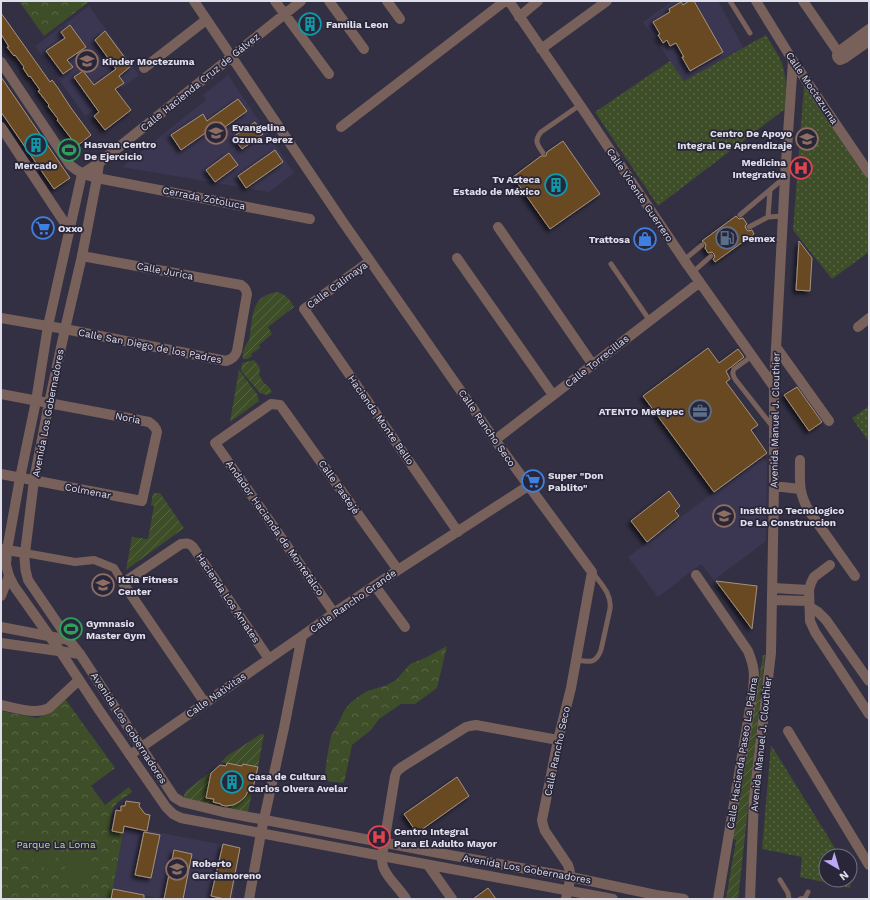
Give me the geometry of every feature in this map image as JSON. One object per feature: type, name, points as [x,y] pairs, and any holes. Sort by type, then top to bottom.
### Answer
[{"type":"street","name":"Calle Rancho Seco","points":[[194,1],[370,261],[495,440],[592,572],[571,688],[558,740],[542,820],[545,831],[568,865],[571,871],[571,876]]},
{"type":"street","points":[[275,1],[330,74]]},
{"type":"street","name":"Calle Hacienda Cruz de Gálvez","points":[[82,174],[99,163],[301,1]]},
{"type":"street","points":[[330,1],[364,49]]},
{"type":"street","points":[[387,1],[400,19]]},
{"type":"street","points":[[341,127],[505,1]]},
{"type":"street","name":"Calle Vicente Guerrero","points":[[508,1],[684,260],[774,387]]},
{"type":"street","points":[[519,17],[538,1]]},
{"type":"street","points":[[541,49],[607,1]]},
{"type":"street","name":"Calle Moctezuma","points":[[756,1],[793,61],[869,173]]},
{"type":"street","points":[[803,1],[838,52],[838,59],[843,60],[869,41]]},
{"type":"street","points":[[144,68],[206,20]]},
{"type":"street","points":[[838,52],[869,30]]},
{"type":"street","name":"Avenida Manuel J. Clouthier","points":[[750,899],[754,798],[771,653],[773,588],[774,387],[785,177],[793,61]]},
{"type":"street","points":[[1,62],[70,165],[82,174],[97,178],[99,163]]},
{"type":"street","points":[[1,127],[70,231]]},
{"type":"street","name":"Avenida Los Gobernadores","points":[[82,174],[48,326],[36,401],[4,550],[9,576],[14,586],[166,807],[177,816],[428,865],[567,895],[613,899]]},
{"type":"street","name":"Avenida Los Gobernadores","points":[[97,178],[82,256],[64,329],[34,480],[24,561],[25,572],[28,580],[80,654],[174,797],[182,802],[223,812],[384,843],[571,876],[656,895],[684,899]]},
{"type":"street","name":"Cerrada Zotoluca","points":[[97,178],[310,219]]},
{"type":"street","points":[[498,227],[593,365]]},
{"type":"street","name":"Calle Jurica","points":[[82,256],[241,285],[245,288],[247,294],[235,357]]},
{"type":"street","points":[[457,258],[553,395]]},
{"type":"street","name":"Calle Calimaya","points":[[304,309],[370,261]]},
{"type":"street","name":"Calle Torrecillas","points":[[495,440],[700,282]]},
{"type":"street","name":"Hacienda Monte Bello","points":[[304,309],[458,532]]},
{"type":"street","name":"Calle San Diego de los Padres","points":[[1,318],[226,361],[235,357]]},
{"type":"street","points":[[858,327],[869,318]]},
{"type":"street","points":[[776,347],[829,421]]},
{"type":"street","points":[[1,394],[49,403]]},
{"type":"street","name":"Noria","points":[[49,403],[149,422],[154,426],[157,432],[142,501]]},
{"type":"street","name":"Calle Pastejé","points":[[215,443],[271,404],[280,406],[398,570]]},
{"type":"street","name":"Andador Hacienda de Montefalco","points":[[215,443],[334,613]]},
{"type":"street","points":[[800,460],[800,489],[803,501],[809,512],[855,576]]},
{"type":"street","name":"Colmenar","points":[[1,474],[142,501]]},
{"type":"street","name":"Calle Rancho Grande","points":[[249,899],[261,833],[302,636],[398,570],[528,486]]},
{"type":"street","points":[[774,486],[800,489]]},
{"type":"street","name":"Hacienda Los Amates","points":[[123,583],[181,544],[190,544],[269,659]]},
{"type":"street","points":[[4,550],[75,562],[94,560],[114,568],[205,703]]},
{"type":"street","points":[[830,565],[818,574],[811,583],[809,590],[810,620],[815,632],[869,714]]},
{"type":"street","name":"Calle Hacienda Paseo La Palma","points":[[696,575],[748,651],[753,665],[754,676],[753,690],[718,899]]},
{"type":"street","points":[[1,596],[9,576]]},
{"type":"street","points":[[375,586],[405,627]]},
{"type":"street","points":[[773,588],[809,590]]},
{"type":"street","points":[[772,600],[809,604],[826,620],[869,681]]},
{"type":"street","points":[[1,627],[69,640]]},
{"type":"street","name":"Calle Nativitas","points":[[130,754],[302,636]]},
{"type":"street","points":[[1,643],[80,654]]},
{"type":"street","points":[[1,705],[35,711],[44,710],[49,708],[79,680]]},
{"type":"street","points":[[406,899],[384,869],[382,856],[392,791],[397,771],[470,726],[476,725],[558,740]]},
{"type":"street","points":[[788,731],[869,865]]},
{"type":"street","points":[[428,865],[452,899]]},
{"type":"street","points":[[567,895],[571,876]]},
{"type":"lane","points":[[730,1],[750,33]]},
{"type":"lane","points":[[543,153],[538,146],[537,137],[580,105]]},
{"type":"lane","points":[[740,215],[785,177]]},
{"type":"lane","points":[[768,217],[770,190]]},
{"type":"lane","points":[[749,227],[768,217],[783,216]]},
{"type":"lane","points":[[684,260],[702,245]]},
{"type":"lane","points":[[693,272],[711,256]]},
{"type":"lane","points":[[611,264],[650,321]]},
{"type":"lane","points":[[752,356],[734,369],[733,375],[774,428]]},
{"type":"lane","points":[[576,660],[589,662],[595,660],[599,656],[610,609],[611,603],[609,596],[592,572]]},
{"type":"lane","points":[[780,880],[788,893],[789,899]]},
{"type":"lane","points":[[800,899],[805,898],[808,892]]},
{"type":"shaded area","points":[[672,1],[718,1],[743,47],[684,81],[643,22]]},
{"type":"shaded area","name":"Kinder Moctezuma","points":[[89,6],[139,75],[85,116],[35,46]]},
{"type":"shaded area","name":"Evangelina Ozuna Perez","points":[[228,75],[294,173],[269,192],[122,167],[206,100],[203,95]]},
{"type":"shaded area","name":"Instituto Tecnologico De La Construccion","points":[[762,456],[767,463],[766,541],[714,580],[701,564],[658,597],[628,557]]},
{"type":"shaded area","name":"Roberto Garciamoreno","points":[[124,826],[240,848],[233,899],[163,899],[113,889]]},
{"type":"green space","points":[[19,1],[90,1],[44,36]]},
{"type":"green space","points":[[766,35],[783,66],[786,90],[785,109],[658,206],[595,112],[670,61],[684,81]]},
{"type":"green space","points":[[804,86],[869,182],[869,252],[832,279],[793,230]]},
{"type":"green space","points":[[278,292],[288,298],[294,307],[268,327],[272,334],[259,345],[260,348],[251,354],[252,356],[248,359],[243,359],[243,351],[249,341],[252,317],[257,303],[269,294]]},
{"type":"green space","points":[[254,360],[260,368],[259,375],[272,392],[267,395],[260,393],[241,371],[242,363]]},
{"type":"green space","points":[[239,370],[257,394],[259,401],[230,422]]},
{"type":"green space","points":[[869,406],[869,442],[852,418]]},
{"type":"green space","points":[[153,493],[160,493],[184,528],[126,570],[132,537],[148,539],[154,506],[151,505]]},
{"type":"green space","points":[[447,646],[437,688],[415,704],[401,704],[379,719],[371,730],[352,745],[344,783],[324,781],[331,736],[344,711],[350,703],[367,691],[387,685],[396,680],[410,664]]},
{"type":"green space","points":[[763,655],[765,655],[738,899],[726,899],[736,840],[731,838]]},
{"type":"green space","name":"Parque La Loma","points":[[63,696],[115,768],[91,786],[105,805],[129,787],[132,792],[118,802],[113,808],[109,830],[123,833],[111,899],[1,899],[1,711],[37,718],[49,713]]},
{"type":"green space","points":[[261,734],[264,734],[258,767],[221,762],[227,756]]},
{"type":"green space","points":[[771,745],[835,848],[818,848],[818,881],[800,877],[802,857],[762,849]]},
{"type":"green space","points":[[211,773],[206,798],[214,799],[214,802],[221,804],[221,807],[184,799],[186,791]]},
{"type":"green space","points":[[248,791],[252,792],[248,812],[226,808],[227,806]]},
{"type":"green space","points":[[28,825],[62,849],[47,870],[13,846]]},
{"type":"green space","points":[[78,854],[87,858],[91,867],[87,876],[78,880],[69,876],[65,867],[69,858]]},
{"type":"green space","points":[[64,891],[75,899],[57,899]]},
{"type":"building","points":[[689,1],[694,1],[723,52],[690,71],[676,43],[670,46],[667,40],[663,43],[653,22],[670,12],[669,9],[681,2],[683,5]]},
{"type":"building","points":[[1,13],[50,82],[52,80],[91,135],[77,146],[57,120],[58,119],[48,106],[49,105],[38,91],[40,90],[30,76],[29,77],[23,68],[24,67],[7,47],[9,47],[1,34]]},
{"type":"building","name":"Familia Leon","points":[[314,15],[319,23],[307,34],[300,25]]},
{"type":"building","points":[[70,25],[86,47],[67,60],[73,67],[63,74],[46,51],[65,38],[61,32]]},
{"type":"building","points":[[105,31],[131,66],[119,76],[124,83],[115,89],[131,110],[105,130],[94,116],[99,112],[74,77],[83,71],[94,85],[116,69],[95,40]]},
{"type":"building","name":"Mercado","points":[[1,77],[70,178],[54,189],[1,112]]},
{"type":"building","points":[[238,99],[247,111],[225,127],[221,122],[181,150],[171,135],[203,114],[207,121]]},
{"type":"building","points":[[255,122],[263,134],[242,149],[233,137]]},
{"type":"building","name":"Tv Azteca Estado de México","points":[[563,141],[600,194],[550,229],[513,177],[541,156],[546,156],[547,152]]},
{"type":"building","points":[[275,150],[283,162],[246,188],[238,176]]},
{"type":"building","points":[[229,153],[238,165],[215,182],[206,170]]},
{"type":"building","name":"Pemex","points":[[736,216],[739,219],[743,218],[747,224],[745,226],[746,229],[748,231],[752,230],[754,234],[715,262],[713,259],[715,257],[714,254],[712,252],[708,253],[705,248],[705,243],[702,241]]},
{"type":"building","points":[[799,241],[812,258],[810,291],[796,290]]},
{"type":"building","name":"ATENTO Metepec","points":[[708,348],[719,363],[738,349],[744,357],[726,371],[730,379],[726,382],[758,425],[751,430],[767,453],[714,492],[643,396]]},
{"type":"building","points":[[797,387],[822,422],[809,431],[784,395]]},
{"type":"building","points":[[669,491],[680,506],[675,511],[679,516],[647,542],[631,521]]},
{"type":"building","points":[[716,581],[757,586],[752,629]]},
{"type":"building","name":"Casa de Cultura Carlos Olvera Avelar","points":[[227,763],[258,767],[252,792],[248,791],[245,797],[239,802],[226,806],[213,802],[214,799],[206,798],[211,773],[220,765],[226,766]]},
{"type":"building","points":[[457,777],[469,796],[417,833],[404,814]]},
{"type":"building","points":[[126,801],[140,803],[139,806],[145,814],[150,815],[147,831],[124,826],[123,833],[112,831],[116,810],[121,811],[121,806],[125,806]]},
{"type":"building","points":[[144,832],[160,835],[151,878],[135,875]]},
{"type":"building","points":[[223,844],[240,848],[230,899],[211,896]]},
{"type":"building","points":[[174,850],[192,854],[183,899],[164,899]]},
{"type":"building","points":[[488,888],[496,899],[473,899]]},
{"type":"building","points":[[113,889],[144,895],[144,899],[111,899]]},
{"type":"place","name":"Familia Leon","points":[[310,24]]},
{"type":"place","name":"Kinder Moctezuma","points":[[87,61]]},
{"type":"place","name":"Evangelina Ozuna Perez","points":[[216,133]]},
{"type":"place","name":"Centro De Apoyo Integral De Aprendizaje","points":[[807,139]]},
{"type":"place","name":"Mercado","points":[[36,145]]},
{"type":"place","name":"Hasvan Centro De Ejercicio","points":[[69,150]]},
{"type":"place","name":"Medicina Integrativa","points":[[801,168]]},
{"type":"place","name":"Tv Azteca Estado de México","points":[[556,185]]},
{"type":"place","name":"Oxxo","points":[[43,228]]},
{"type":"place","name":"Pemex","points":[[727,238]]},
{"type":"place","name":"Trattosa","points":[[645,239]]},
{"type":"place","name":"ATENTO Metepec","points":[[700,411]]},
{"type":"place","name":"Super \"Don Pablito\"","points":[[533,481]]},
{"type":"place","name":"Instituto Tecnologico De La Construccion","points":[[724,516]]},
{"type":"place","name":"Itzia Fitness Center","points":[[103,585]]},
{"type":"place","name":"Gymnasio Master Gym","points":[[71,629]]},
{"type":"place","name":"Casa de Cultura Carlos Olvera Avelar","points":[[232,782]]},
{"type":"place","name":"Centro Integral Para El Adulto Mayor","points":[[379,837]]},
{"type":"place","name":"Roberto Garciamoreno","points":[[177,869]]}]
